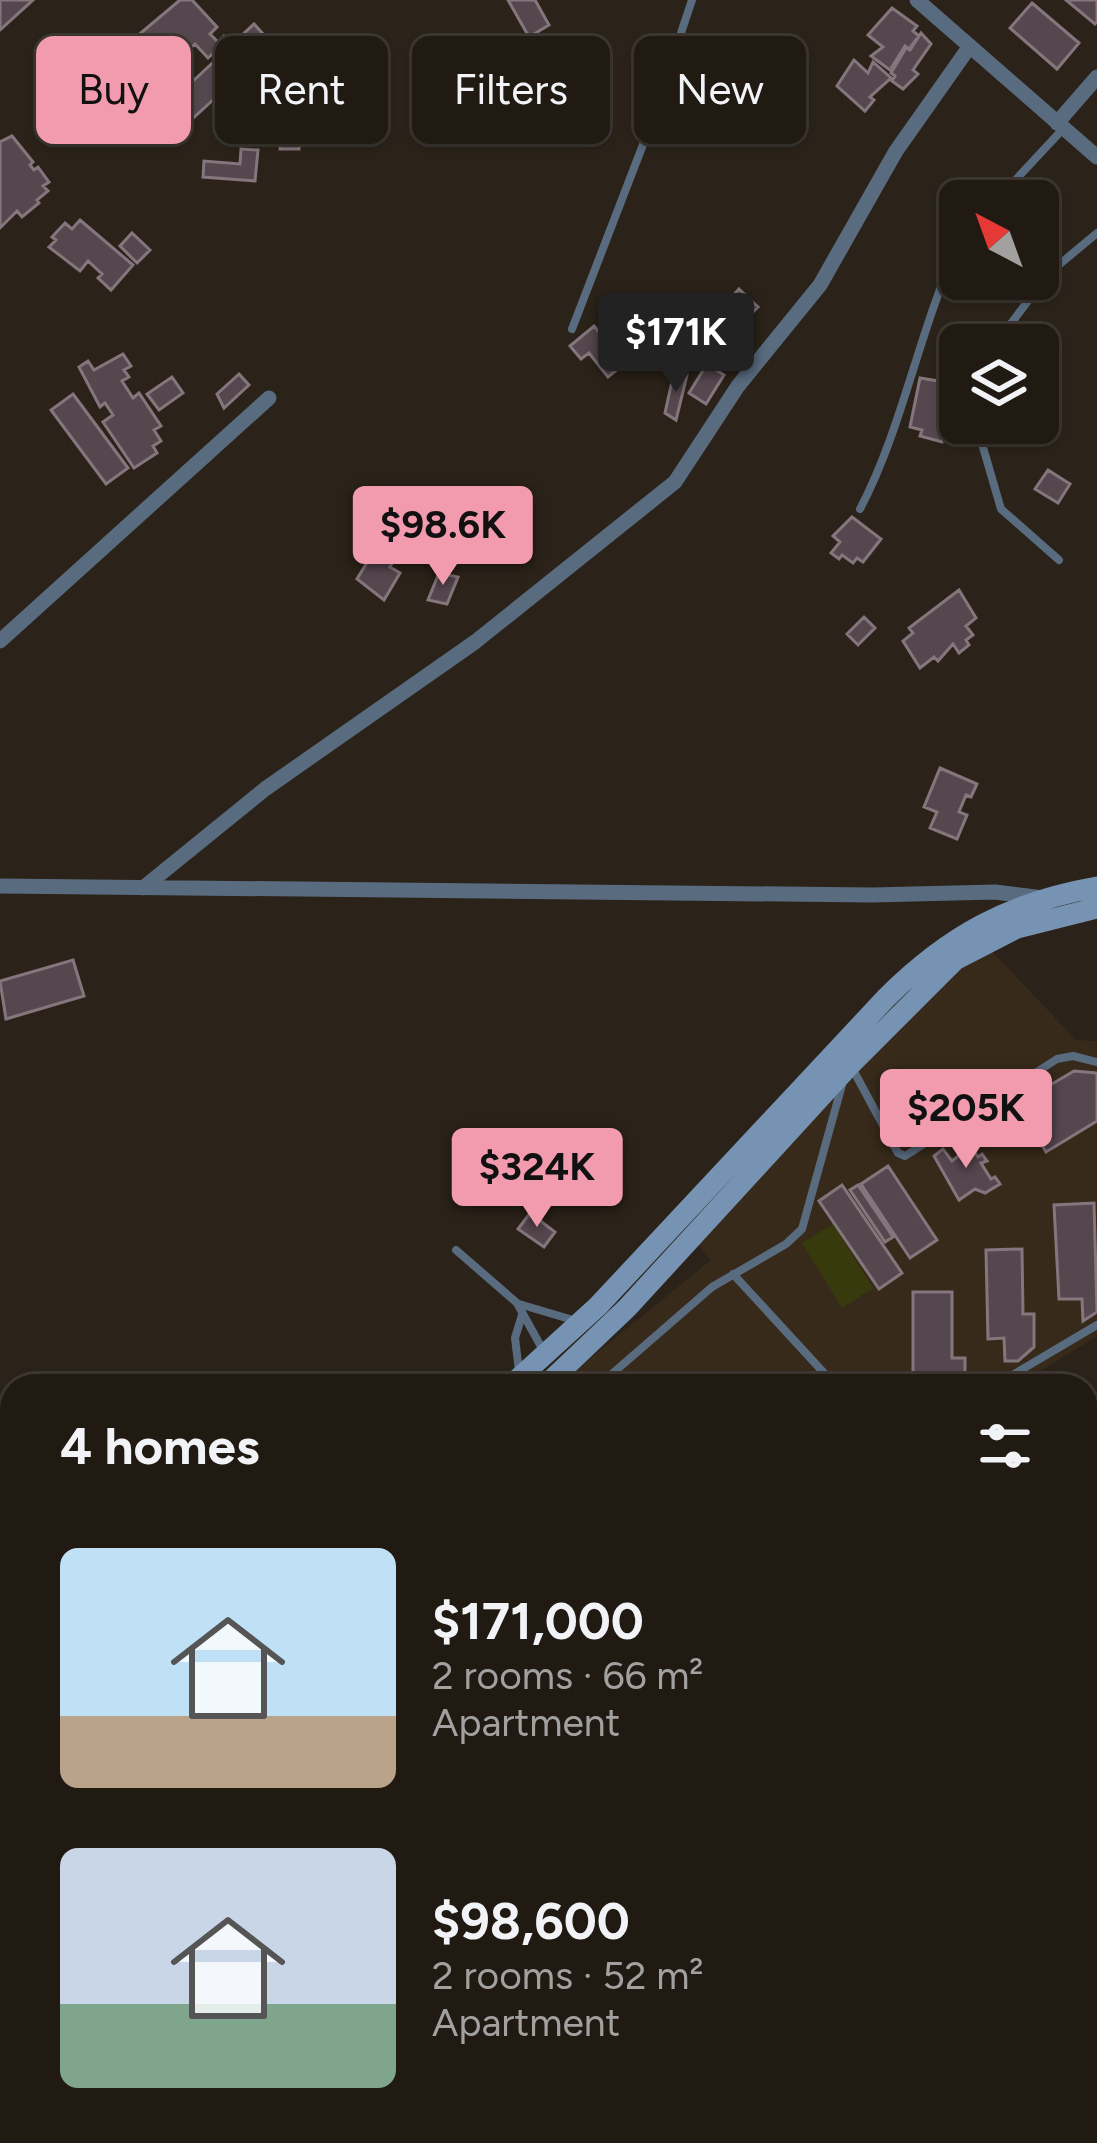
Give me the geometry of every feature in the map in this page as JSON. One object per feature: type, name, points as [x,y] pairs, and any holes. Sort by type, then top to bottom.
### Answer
[{"type":"main road","points":[[524,1374],[581,1322],[905,978],[966,931],[1046,898],[1094,892]]},
{"type":"main road","points":[[558,1374],[627,1308],[924,987],[965,952],[1094,892]]},
{"type":"street","points":[[917,0],[1097,157]]},
{"type":"street","points":[[143,887],[265,790],[475,642],[675,482],[738,386],[820,285],[896,151],[970,46]]},
{"type":"street","points":[[1060,126],[1097,77]]},
{"type":"street","points":[[0,641],[269,398]]},
{"type":"street","points":[[0,886],[831,895],[995,892],[1046,898]]},
{"type":"lane","points":[[572,329],[649,129],[692,0]]},
{"type":"lane","points":[[1014,180],[1060,126]]},
{"type":"lane","points":[[1011,324],[1048,274],[1097,233]]},
{"type":"lane","points":[[860,509],[876,479],[939,287]]},
{"type":"lane","points":[[982,444],[1001,509],[1059,560]]},
{"type":"lane","points":[[848,1067],[898,1153],[905,1156],[1057,1059],[1073,1056],[1097,1062]]},
{"type":"lane","points":[[613,1372],[712,1286],[786,1244],[802,1228],[848,1067]]},
{"type":"lane","points":[[456,1250],[520,1308],[545,1355]]},
{"type":"lane","points":[[733,1274],[825,1374]]},
{"type":"lane","points":[[520,1308],[581,1322]]},
{"type":"lane","points":[[515,1374],[520,1308]]},
{"type":"lane","points":[[1014,1374],[1097,1324]]},
{"type":"shaded area","points":[[988,947],[1076,1040],[1097,1041],[1097,1336],[1035,1374],[571,1374],[711,1260],[694,1240],[960,955]]},
{"type":"green space","points":[[833,1224],[873,1288],[842,1308],[802,1243]]},
{"type":"building","points":[[0,0],[33,0],[0,30]]},
{"type":"building","points":[[180,0],[192,0],[217,27],[210,34],[215,52],[208,58],[195,44],[191,48],[191,36],[137,36]]},
{"type":"building","points":[[508,0],[535,0],[549,25],[528,36]]},
{"type":"building","points":[[1066,0],[1097,0],[1097,22],[1095,24]]},
{"type":"building","points":[[1032,3],[1079,43],[1057,69],[1010,28]]},
{"type":"building","points":[[892,8],[917,26],[913,31],[919,36],[909,49],[905,46],[890,70],[871,56],[883,47],[868,35]]},
{"type":"building","points":[[254,24],[265,36],[241,36]]},
{"type":"building","points":[[921,33],[931,44],[913,70],[918,74],[903,89],[892,81],[891,73]]},
{"type":"building","points":[[854,60],[868,73],[873,62],[891,78],[870,97],[874,100],[865,111],[837,86]]},
{"type":"building","points":[[215,61],[215,98],[191,120],[191,83]]},
{"type":"building","points":[[12,136],[34,170],[38,167],[49,182],[43,186],[48,191],[22,217],[17,211],[0,228],[0,142]]},
{"type":"building","points":[[280,144],[299,144],[299,149],[280,149]]},
{"type":"building","points":[[241,149],[258,150],[255,181],[203,177],[204,161],[240,164]]},
{"type":"building","points":[[80,220],[133,265],[111,290],[88,261],[80,271],[49,247],[65,223],[72,229]]},
{"type":"building","points":[[132,233],[150,250],[137,263],[120,246]]},
{"type":"building","points":[[739,289],[758,307],[746,319],[728,301]]},
{"type":"building","points":[[594,326],[607,342],[613,337],[617,343],[625,336],[638,353],[608,377],[589,353],[581,359],[570,346]]},
{"type":"building","points":[[123,354],[131,366],[124,370],[129,377],[122,381],[133,398],[139,393],[161,426],[154,430],[161,441],[153,446],[157,453],[134,468],[103,422],[113,415],[105,403],[100,407],[79,367],[88,361],[94,370]]},
{"type":"building","points":[[707,364],[724,375],[706,404],[689,393]]},
{"type":"building","points":[[674,372],[687,375],[676,420],[665,413]]},
{"type":"building","points":[[239,374],[249,385],[224,408],[217,394]]},
{"type":"building","points":[[172,377],[183,393],[159,410],[147,394]]},
{"type":"building","points":[[920,378],[939,381],[939,441],[920,436],[922,430],[910,427]]},
{"type":"building","points":[[73,394],[128,468],[106,484],[51,410]]},
{"type":"building","points":[[1048,470],[1070,484],[1058,503],[1035,489]]},
{"type":"building","points":[[852,517],[881,539],[863,562],[857,558],[853,563],[831,553],[840,542],[833,536]]},
{"type":"building","points":[[387,550],[396,556],[390,567],[400,573],[384,600],[357,579],[371,556],[380,561]]},
{"type":"building","points":[[439,573],[458,577],[447,604],[428,600]]},
{"type":"building","points":[[959,590],[976,618],[966,626],[973,635],[966,640],[969,645],[959,653],[953,644],[938,661],[934,657],[920,668],[903,641],[913,633],[909,628]]},
{"type":"building","points":[[864,617],[875,628],[858,645],[847,634]]},
{"type":"building","points":[[940,768],[977,784],[959,812],[967,815],[957,839],[930,828],[937,812],[924,807]]},
{"type":"building","points":[[73,960],[84,996],[6,1019],[0,981]]},
{"type":"building","points":[[1074,1071],[1097,1073],[1097,1121],[1046,1152],[1018,1104]]},
{"type":"building","points":[[964,1136],[978,1157],[982,1154],[987,1161],[981,1163],[991,1179],[995,1177],[1000,1184],[985,1193],[975,1189],[959,1200],[934,1156],[943,1149],[952,1161],[962,1153],[956,1142]]},
{"type":"building","points":[[888,1166],[937,1240],[910,1258],[861,1184]]},
{"type":"building","points":[[842,1185],[902,1273],[879,1289],[819,1201]]},
{"type":"building","points":[[858,1185],[893,1237],[885,1242],[850,1190]]},
{"type":"building","points":[[1094,1203],[1097,1312],[1083,1321],[1082,1299],[1059,1299],[1054,1205]]},
{"type":"building","points":[[530,1213],[555,1232],[544,1247],[518,1229]]},
{"type":"building","points":[[1022,1249],[1023,1314],[1034,1314],[1034,1347],[1018,1361],[1005,1361],[1004,1338],[988,1339],[986,1250]]},
{"type":"building","points":[[913,1292],[952,1292],[952,1358],[965,1358],[965,1374],[913,1374]]}]
